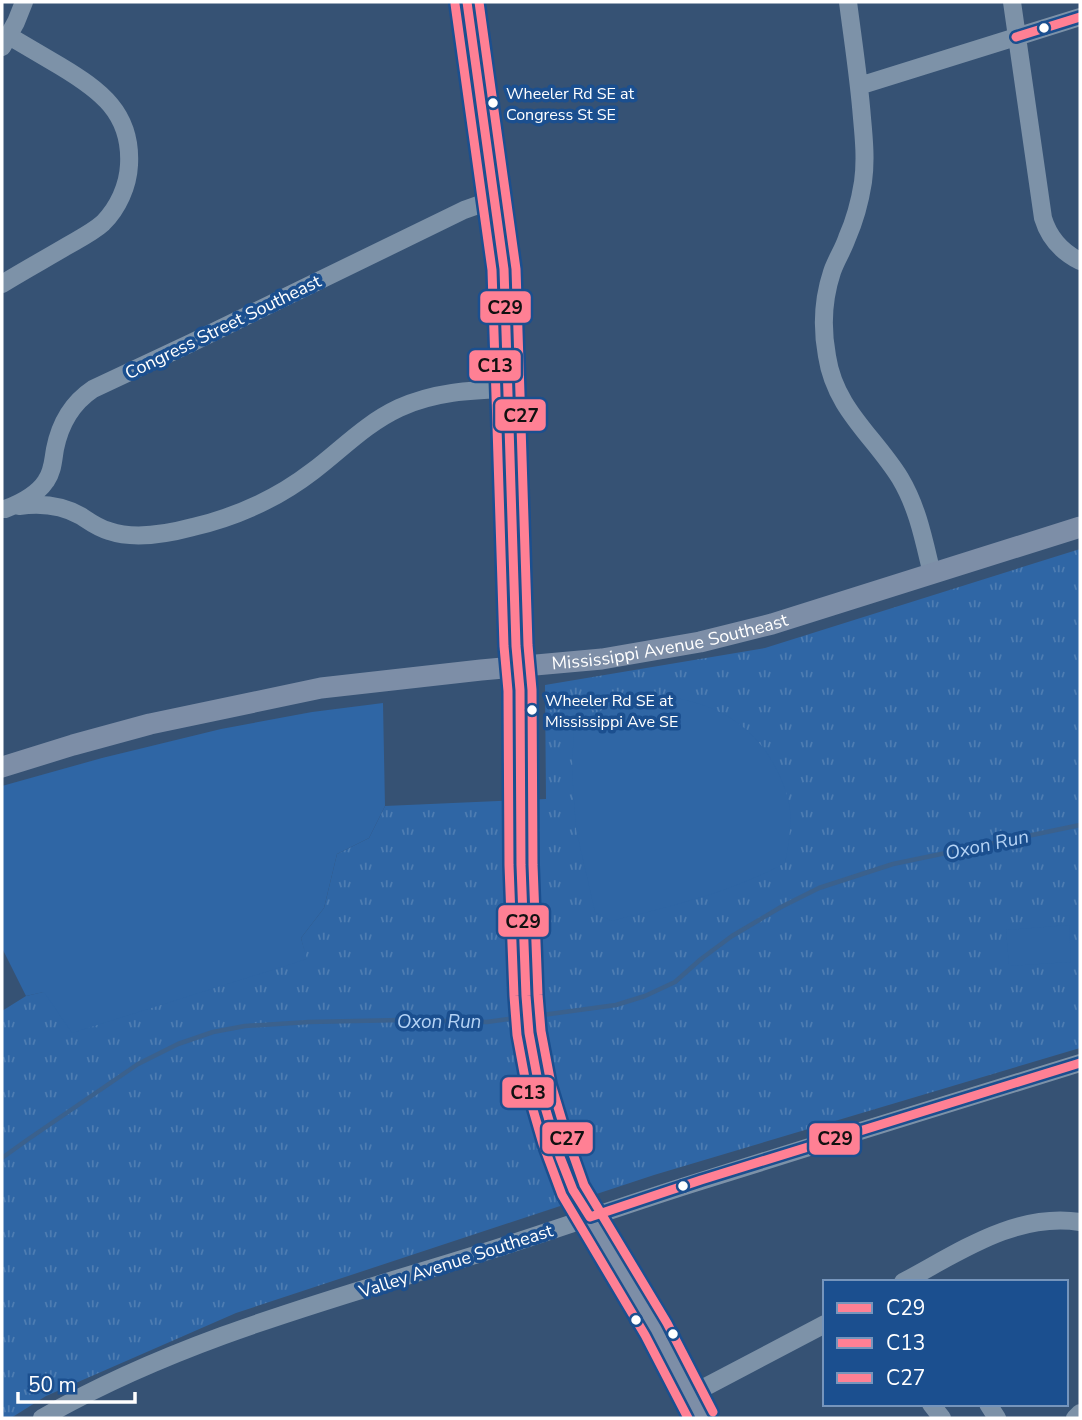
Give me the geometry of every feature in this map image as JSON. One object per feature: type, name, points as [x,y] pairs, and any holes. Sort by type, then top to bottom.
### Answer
[{"type":"main road","points":[[467,2],[505,281],[516,646],[520,690],[521,866],[529,1033],[539,1087],[573,1190],[656,1329],[702,1418]]},
{"type":"main road","name":"Mississippi Avenue Southeast","points":[[2,767],[150,724],[295,693],[354,684],[615,657],[713,639],[772,624],[1080,527]]},
{"type":"street","points":[[2,282],[86,235],[106,219],[117,205],[129,171],[130,156],[122,121],[106,97],[83,80],[5,41],[19,18],[24,2]]},
{"type":"street","points":[[848,2],[865,158],[863,182],[853,223],[828,286],[824,323],[826,355],[833,380],[848,410],[889,463],[910,497],[932,574]]},
{"type":"street","points":[[1012,2],[1043,218],[1056,243],[1080,261]]},
{"type":"street","points":[[859,86],[1080,17]]},
{"type":"street","name":"Congress Street Southeast","points":[[4,509],[37,492],[47,481],[66,418],[79,400],[93,389],[464,210],[495,199]]},
{"type":"street","points":[[4,509],[43,505],[67,509],[100,528],[122,535],[153,535],[192,528],[235,514],[280,493],[316,469],[368,425],[398,409],[450,393],[508,389]]},
{"type":"street","points":[[52,467],[53,492],[67,509]]},
{"type":"street","name":"Valley Avenue Southeast","points":[[42,1418],[66,1412],[134,1370],[216,1337],[701,1180],[1080,1063]]},
{"type":"street","points":[[926,1276],[974,1244],[1005,1230],[1025,1224],[1068,1220],[1080,1222]]},
{"type":"street","points":[[690,1395],[823,1325]]},
{"type":"street","points":[[1075,1418],[1080,1413]]},
{"type":"green space","points":[[1080,549],[1080,1048],[654,1175],[236,1313],[46,1396],[11,1418],[2,1418],[2,1011],[26,996],[43,992],[306,959],[301,938],[324,908],[337,854],[369,838],[385,806],[546,799],[545,685],[765,648]]},
{"type":"green space","points":[[663,696],[683,699],[719,712],[748,732],[761,745],[781,779],[789,802],[790,830],[785,863],[722,891],[611,921],[595,912],[576,829],[572,771],[574,725],[617,704]]},
{"type":"green space","points":[[383,703],[385,806],[369,838],[337,854],[324,908],[301,938],[307,959],[72,1033],[44,992],[26,996],[2,948],[2,786],[221,729],[312,712]]},
{"type":"green space","points":[[1069,925],[1071,962],[1009,966],[1006,930]]},
{"type":"waterway","name":"Oxon Run","points":[[535,1016],[616,1005],[645,996],[675,982],[732,936],[819,888],[893,864],[1080,825]]},
{"type":"waterway","name":"Oxon Run","points":[[2,1158],[138,1064],[178,1044],[213,1032],[245,1026],[309,1022],[487,1022],[523,1017]]},
{"type":"transit line","name":"C29","points":[[467,2],[504,269],[516,646],[520,690],[521,865],[529,1033],[539,1087],[560,1157],[573,1190],[590,1217]]},
{"type":"transit line","name":"C27","points":[[479,2],[516,269],[528,645],[532,690],[533,865],[541,1031],[551,1084],[584,1185],[667,1323],[713,1412]]},
{"type":"transit line","name":"C13","points":[[455,4],[492,270],[504,646],[508,691],[509,865],[517,1035],[527,1089],[562,1195],[645,1335],[688,1418]]},
{"type":"transit line","name":"C29","points":[[1016,37],[1080,17]]},
{"type":"transit line","name":"C29","points":[[590,1217],[1080,1063]]},
{"type":"place","name":"Wheeler Rd SE at Congress St SE","points":[[493,103]]},
{"type":"place","name":"Wheeler Rd SE at Mississippi Ave SE","points":[[532,710]]}]
